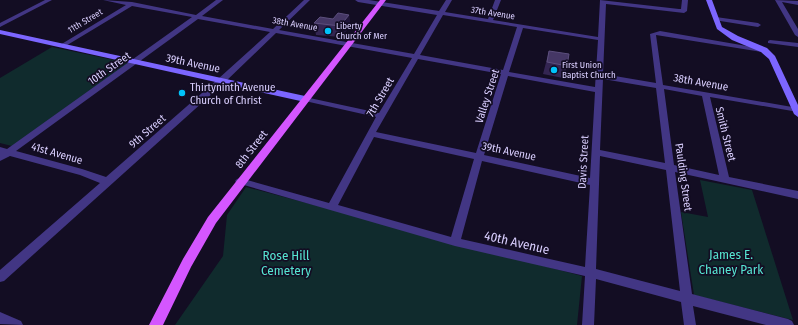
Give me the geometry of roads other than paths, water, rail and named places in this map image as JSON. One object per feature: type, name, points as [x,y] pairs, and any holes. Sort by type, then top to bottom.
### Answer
[{"type":"main road","name":"8th Street","points":[[156,325],[187,263],[212,220],[240,181],[382,2]]},
{"type":"street","points":[[0,25],[49,0]]},
{"type":"street","name":"38th Avenue","points":[[106,0],[598,90]]},
{"type":"street","name":"11th Street","points":[[62,46],[138,0]]},
{"type":"street","name":"10th Street","points":[[0,158],[4,151],[136,62],[220,0]]},
{"type":"street","name":"9th Street","points":[[0,277],[106,181],[221,81],[307,0]]},
{"type":"street","name":"37th Avenue","points":[[358,0],[382,2],[441,14],[601,40]]},
{"type":"street","name":"7th Street","points":[[332,207],[381,116],[449,0]]},
{"type":"street","points":[[490,22],[498,0]]},
{"type":"street","points":[[603,1],[679,12],[684,11],[685,0]]},
{"type":"street","points":[[709,0],[719,28],[726,34],[764,50],[772,58],[797,111]]},
{"type":"street","points":[[778,0],[798,2]]},
{"type":"street","points":[[778,0],[798,35]]},
{"type":"street","name":"Davis Street","points":[[588,325],[603,1]]},
{"type":"street","points":[[716,19],[758,25]]},
{"type":"street","name":"Valley Street","points":[[455,242],[479,157],[520,26]]},
{"type":"street","name":"39th Avenue","points":[[0,32],[381,116]]},
{"type":"street","name":"Paulding Street","points":[[690,325],[653,34],[655,32],[764,50]]},
{"type":"street","points":[[770,42],[798,45]]},
{"type":"street","name":"38th Avenue","points":[[600,76],[797,111]]},
{"type":"street","name":"Smith Street","points":[[704,94],[725,180]]},
{"type":"street","name":"39th Avenue","points":[[372,134],[594,182]]},
{"type":"street","name":"41st Avenue","points":[[4,151],[82,172],[106,181]]},
{"type":"street","points":[[596,152],[798,195]]},
{"type":"street","name":"40th Avenue","points":[[240,181],[455,242],[591,273],[788,325]]},
{"type":"street","points":[[0,318],[17,325]]},
{"type":"place","name":"Liberty Church of Mer","points":[[328,31]]},
{"type":"place","name":"First Union Baptist Church","points":[[554,70]]},
{"type":"place","name":"Thirtyninth Avenue Church of Christ","points":[[182,93]]},
{"type":"park label","name":"Rose Hill Cemetery","points":[[286,262]]},
{"type":"park label","name":"James E. Chaney Park","points":[[731,262]]}]
